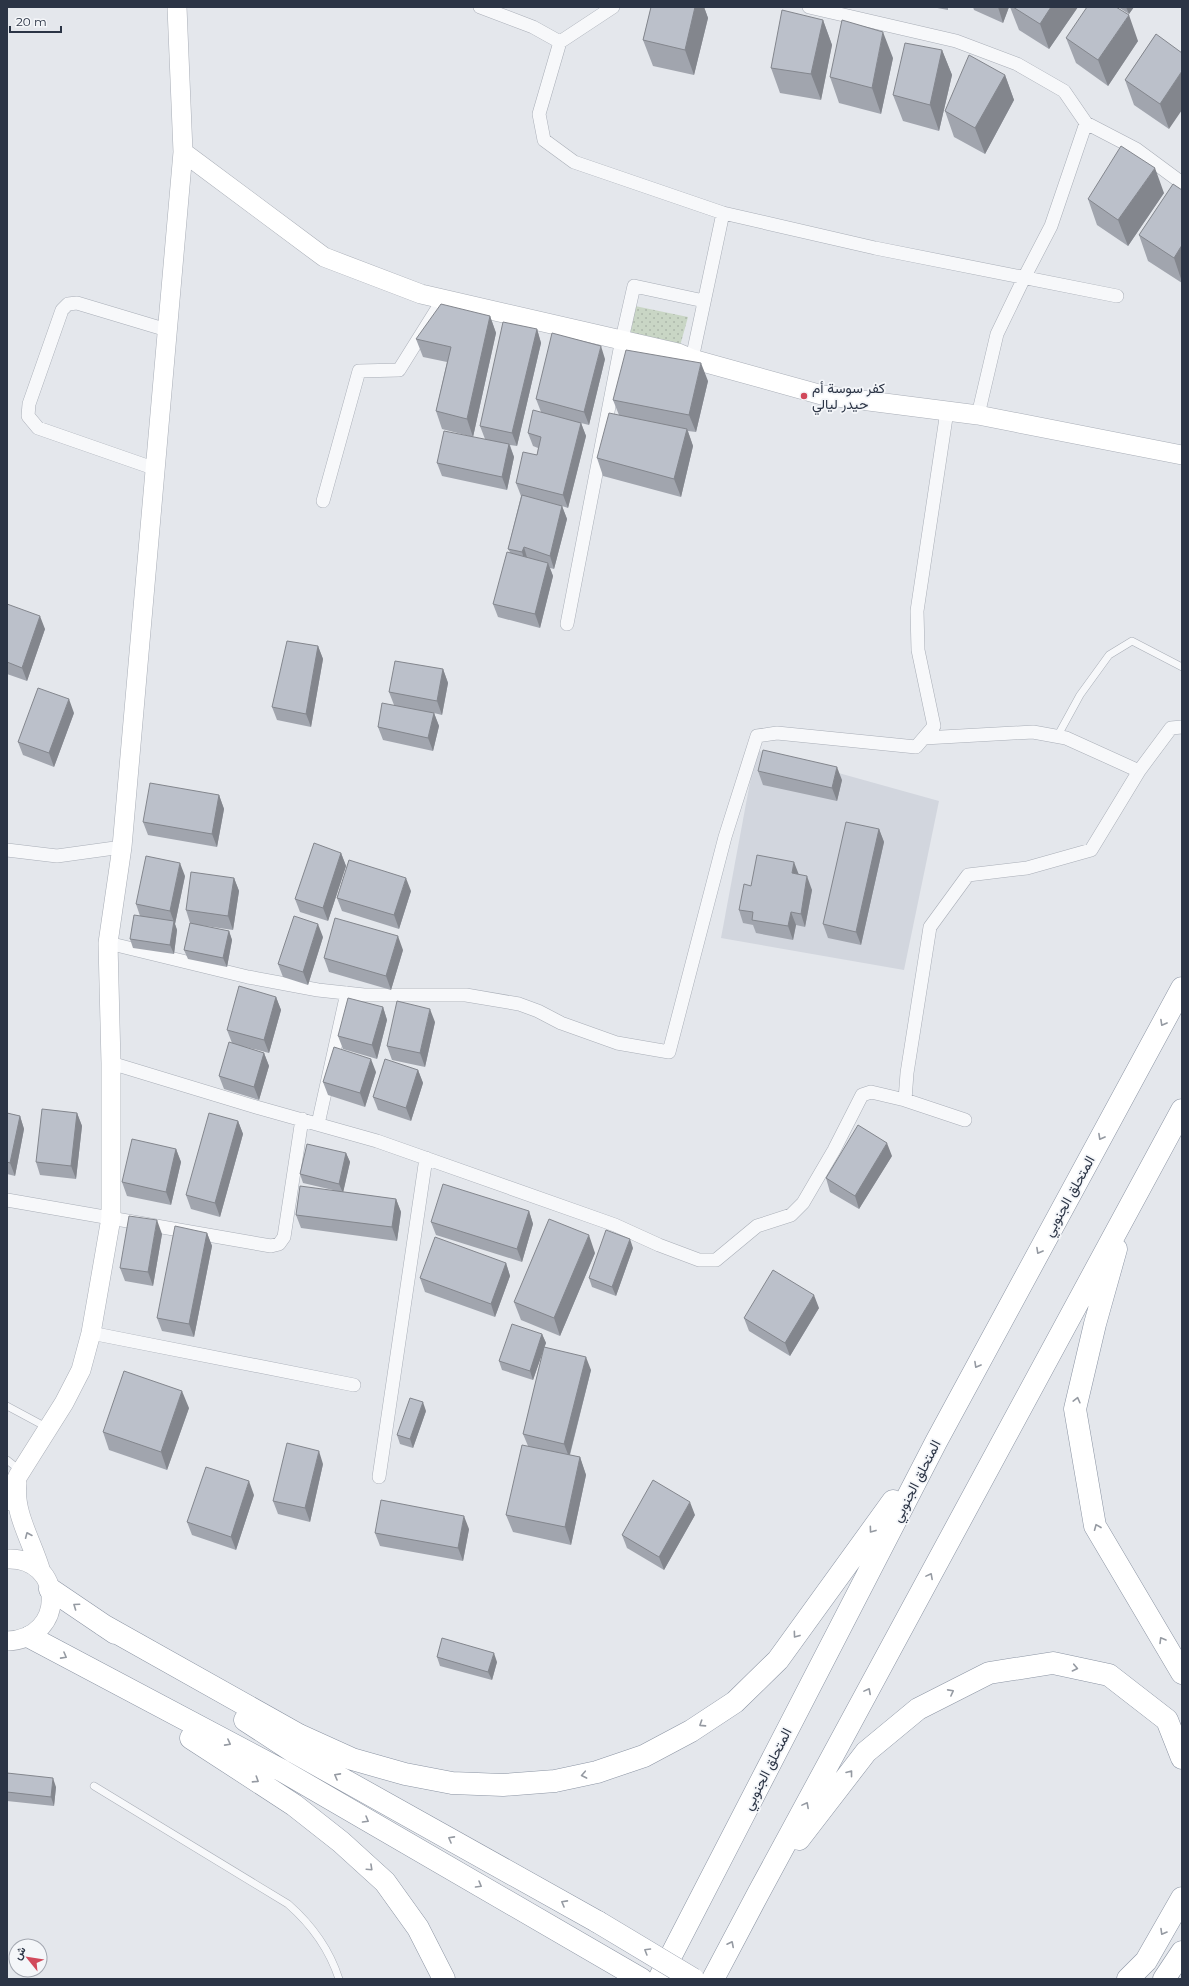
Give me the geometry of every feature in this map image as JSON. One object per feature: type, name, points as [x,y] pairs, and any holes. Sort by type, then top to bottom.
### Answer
[{"type":"highway","name":"المتحلق الجنوبي","points":[[659,1979],[936,1442],[1182,988]]},
{"type":"highway","points":[[714,1979],[758,1892],[1182,1110]]},
{"type":"highway","points":[[1127,1211],[1095,1324],[1075,1409],[1095,1526],[1182,1673]]},
{"type":"highway","points":[[103,1625],[299,1735],[352,1758],[405,1774],[452,1783],[503,1785],[555,1781],[597,1772],[644,1756],[691,1731],[735,1702],[778,1660],[936,1442]]},
{"type":"highway","points":[[46,1580],[103,1625],[294,1752],[598,1922],[692,1979]]},
{"type":"highway","points":[[30,1637],[83,1667],[281,1770],[583,1944],[640,1979]]},
{"type":"highway","points":[[758,1892],[866,1752],[918,1709],[989,1673],[1053,1663],[1108,1674],[1167,1720],[1182,1758]]},
{"type":"highway","points":[[83,1667],[294,1805],[341,1842],[385,1882],[418,1928],[444,1979]]},
{"type":"highway","points":[[1128,1979],[1146,1961],[1182,1898]]},
{"type":"highway","points":[[1164,1979],[1182,1952]]},
{"type":"street","points":[[7,1501],[16,1469],[48,1428],[64,1403],[80,1370],[91,1333],[111,1218],[111,1063],[108,943],[122,847],[183,152],[177,7]]},
{"type":"street","points":[[480,7],[533,27],[560,42]]},
{"type":"street","points":[[613,7],[560,42],[539,114],[544,140],[574,162],[723,213],[875,248],[1117,296]]},
{"type":"street","points":[[809,7],[956,40],[1017,64],[1064,91],[1086,123],[1136,149],[1182,182]]},
{"type":"street","points":[[978,415],[997,334],[1051,226],[1086,123]]},
{"type":"street","points":[[183,152],[324,257],[421,294],[444,298],[678,353],[692,359],[822,395],[978,415],[1182,455]]},
{"type":"street","points":[[692,359],[723,213]]},
{"type":"street","points":[[567,624],[622,340],[634,286],[704,301]]},
{"type":"street","points":[[323,501],[359,371],[399,370],[444,298]]},
{"type":"street","points":[[156,469],[38,428],[28,416],[29,404],[62,310],[68,304],[78,303],[167,330]]},
{"type":"street","points":[[108,943],[248,976],[318,990],[364,995],[466,995],[519,1004],[538,1011],[561,1023],[617,1043],[669,1052],[725,837],[757,736],[777,733],[916,747],[934,726],[918,650],[917,611],[947,411]]},
{"type":"street","points":[[905,1100],[907,1073],[930,927],[968,875],[1027,868],[1091,850],[1139,771],[1171,728],[1182,727]]},
{"type":"street","points":[[924,738],[1033,732],[1066,738],[1139,771]]},
{"type":"street","points":[[7,850],[57,856],[122,847]]},
{"type":"street","points":[[318,1124],[347,993]]},
{"type":"street","points":[[111,1063],[256,1107],[377,1141],[615,1225],[659,1245],[699,1260],[716,1260],[757,1226],[791,1215],[803,1203],[862,1095],[871,1092],[905,1100],[965,1120]]},
{"type":"street","points":[[7,1200],[271,1246],[279,1244],[284,1237],[302,1119]]},
{"type":"street","points":[[380,1477],[426,1158]]},
{"type":"street","points":[[91,1333],[354,1385]]},
{"type":"street","points":[[7,1641],[18,1641],[30,1637],[39,1630],[46,1621],[52,1600],[34,1548],[19,1514],[15,1496],[16,1469]]},
{"type":"street","points":[[7,1559],[21,1560],[32,1564],[46,1580]]},
{"type":"lane","points":[[1057,737],[1080,695],[1109,655],[1132,641],[1182,667]]},
{"type":"lane","points":[[7,1406],[48,1428]]},
{"type":"lane","points":[[94,1786],[288,1904],[302,1916],[325,1946],[333,1962],[338,1979]]},
{"type":"shaded area","points":[[756,750],[939,801],[904,970],[721,938]]},
{"type":"green space","points":[[635,306],[688,317],[678,353],[629,341]]},
{"type":"building","points":[[651,7],[695,7],[685,50],[643,40]]},
{"type":"building","points":[[1013,7],[1051,7],[1040,24]]},
{"type":"building","points":[[1087,7],[1116,7],[1129,15],[1098,60],[1066,38]]},
{"type":"building","points":[[782,10],[823,20],[811,74],[771,68]]},
{"type":"building","points":[[842,20],[883,32],[872,88],[830,77]]},
{"type":"building","points":[[1156,34],[1182,53],[1182,71],[1160,104],[1125,80]]},
{"type":"building","points":[[905,43],[942,50],[930,105],[893,95]]},
{"type":"building","points":[[969,55],[1005,75],[975,128],[945,111]]},
{"type":"building","points":[[1121,146],[1155,168],[1118,220],[1088,199]]},
{"type":"building","points":[[1173,184],[1182,190],[1182,245],[1174,258],[1139,235]]},
{"type":"building","points":[[441,304],[490,316],[467,419],[436,411],[451,347],[416,339]]},
{"type":"building","points":[[503,322],[537,329],[512,433],[480,426]]},
{"type":"building","points":[[552,333],[601,346],[584,412],[536,399]]},
{"type":"building","points":[[626,350],[701,363],[689,415],[613,400]]},
{"type":"building","points":[[533,410],[581,423],[563,495],[516,483],[523,452],[537,455],[541,437],[528,433]]},
{"type":"building","points":[[609,413],[687,429],[674,479],[597,458]]},
{"type":"building","points":[[444,431],[509,444],[502,477],[437,463]]},
{"type":"building","points":[[522,495],[562,506],[550,556],[524,547],[522,552],[508,549]]},
{"type":"building","points":[[507,552],[548,563],[535,614],[493,604]]},
{"type":"building","points":[[7,604],[40,616],[22,668],[7,662]]},
{"type":"building","points":[[287,641],[318,646],[306,714],[272,707]]},
{"type":"building","points":[[395,661],[443,669],[437,701],[389,692]]},
{"type":"building","points":[[38,688],[69,699],[49,753],[18,742]]},
{"type":"building","points":[[382,703],[434,713],[428,738],[378,727]]},
{"type":"building","points":[[763,750],[837,767],[832,788],[758,771]]},
{"type":"building","points":[[150,783],[219,795],[212,834],[143,822]]},
{"type":"building","points":[[846,822],[879,829],[856,932],[823,924]]},
{"type":"building","points":[[314,843],[341,853],[323,908],[295,899]]},
{"type":"building","points":[[757,855],[794,862],[792,873],[807,876],[801,914],[791,912],[788,926],[752,920],[753,912],[739,910],[744,884],[751,886]]},
{"type":"building","points":[[146,856],[180,863],[170,911],[136,904]]},
{"type":"building","points":[[349,860],[406,878],[394,915],[337,898]]},
{"type":"building","points":[[191,872],[234,878],[228,916],[186,910]]},
{"type":"building","points":[[134,915],[174,921],[170,945],[130,939]]},
{"type":"building","points":[[294,916],[318,924],[303,972],[278,964]]},
{"type":"building","points":[[335,918],[398,936],[386,976],[324,958]]},
{"type":"building","points":[[190,923],[229,931],[223,958],[184,950]]},
{"type":"building","points":[[239,986],[276,997],[264,1040],[227,1030]]},
{"type":"building","points":[[348,998],[383,1007],[372,1045],[338,1036]]},
{"type":"building","points":[[397,1001],[430,1009],[420,1053],[387,1046]]},
{"type":"building","points":[[229,1042],[264,1053],[254,1087],[219,1076]]},
{"type":"building","points":[[334,1047],[371,1059],[360,1093],[323,1082]]},
{"type":"building","points":[[385,1059],[418,1070],[406,1108],[373,1097]]},
{"type":"building","points":[[42,1109],[77,1113],[71,1166],[36,1162]]},
{"type":"building","points":[[7,1113],[20,1116],[10,1163],[7,1162]]},
{"type":"building","points":[[209,1113],[238,1121],[215,1203],[186,1195]]},
{"type":"building","points":[[858,1125],[887,1143],[855,1196],[826,1178]]},
{"type":"building","points":[[132,1139],[176,1149],[166,1192],[122,1182]]},
{"type":"building","points":[[307,1144],[346,1153],[339,1184],[300,1174]]},
{"type":"building","points":[[443,1184],[529,1211],[517,1249],[431,1222]]},
{"type":"building","points":[[300,1186],[396,1199],[392,1227],[296,1215]]},
{"type":"building","points":[[129,1216],[157,1220],[148,1272],[120,1268]]},
{"type":"building","points":[[549,1219],[589,1235],[554,1318],[514,1302]]},
{"type":"building","points":[[175,1226],[207,1233],[189,1324],[157,1318]]},
{"type":"building","points":[[606,1230],[630,1239],[612,1287],[589,1278]]},
{"type":"building","points":[[435,1237],[506,1263],[491,1304],[420,1278]]},
{"type":"building","points":[[773,1270],[814,1295],[785,1343],[744,1318]]},
{"type":"building","points":[[512,1324],[542,1334],[530,1371],[499,1361]]},
{"type":"building","points":[[544,1347],[586,1357],[564,1444],[523,1434]]},
{"type":"building","points":[[124,1371],[182,1391],[161,1452],[103,1432]]},
{"type":"building","points":[[410,1398],[423,1402],[410,1439],[397,1435]]},
{"type":"building","points":[[287,1443],[319,1451],[305,1508],[273,1501]]},
{"type":"building","points":[[522,1445],[580,1457],[565,1527],[506,1515]]},
{"type":"building","points":[[206,1467],[249,1481],[231,1537],[187,1522]]},
{"type":"building","points":[[653,1480],[690,1502],[659,1557],[622,1535]]},
{"type":"building","points":[[381,1500],[464,1516],[458,1548],[375,1533]]},
{"type":"building","points":[[442,1638],[494,1653],[488,1672],[437,1657]]},
{"type":"building","points":[[7,1773],[53,1778],[51,1797],[7,1792]]},
{"type":"place","name":"كفر سوسة أم حيدر ليالي","points":[[804,396]]}]
